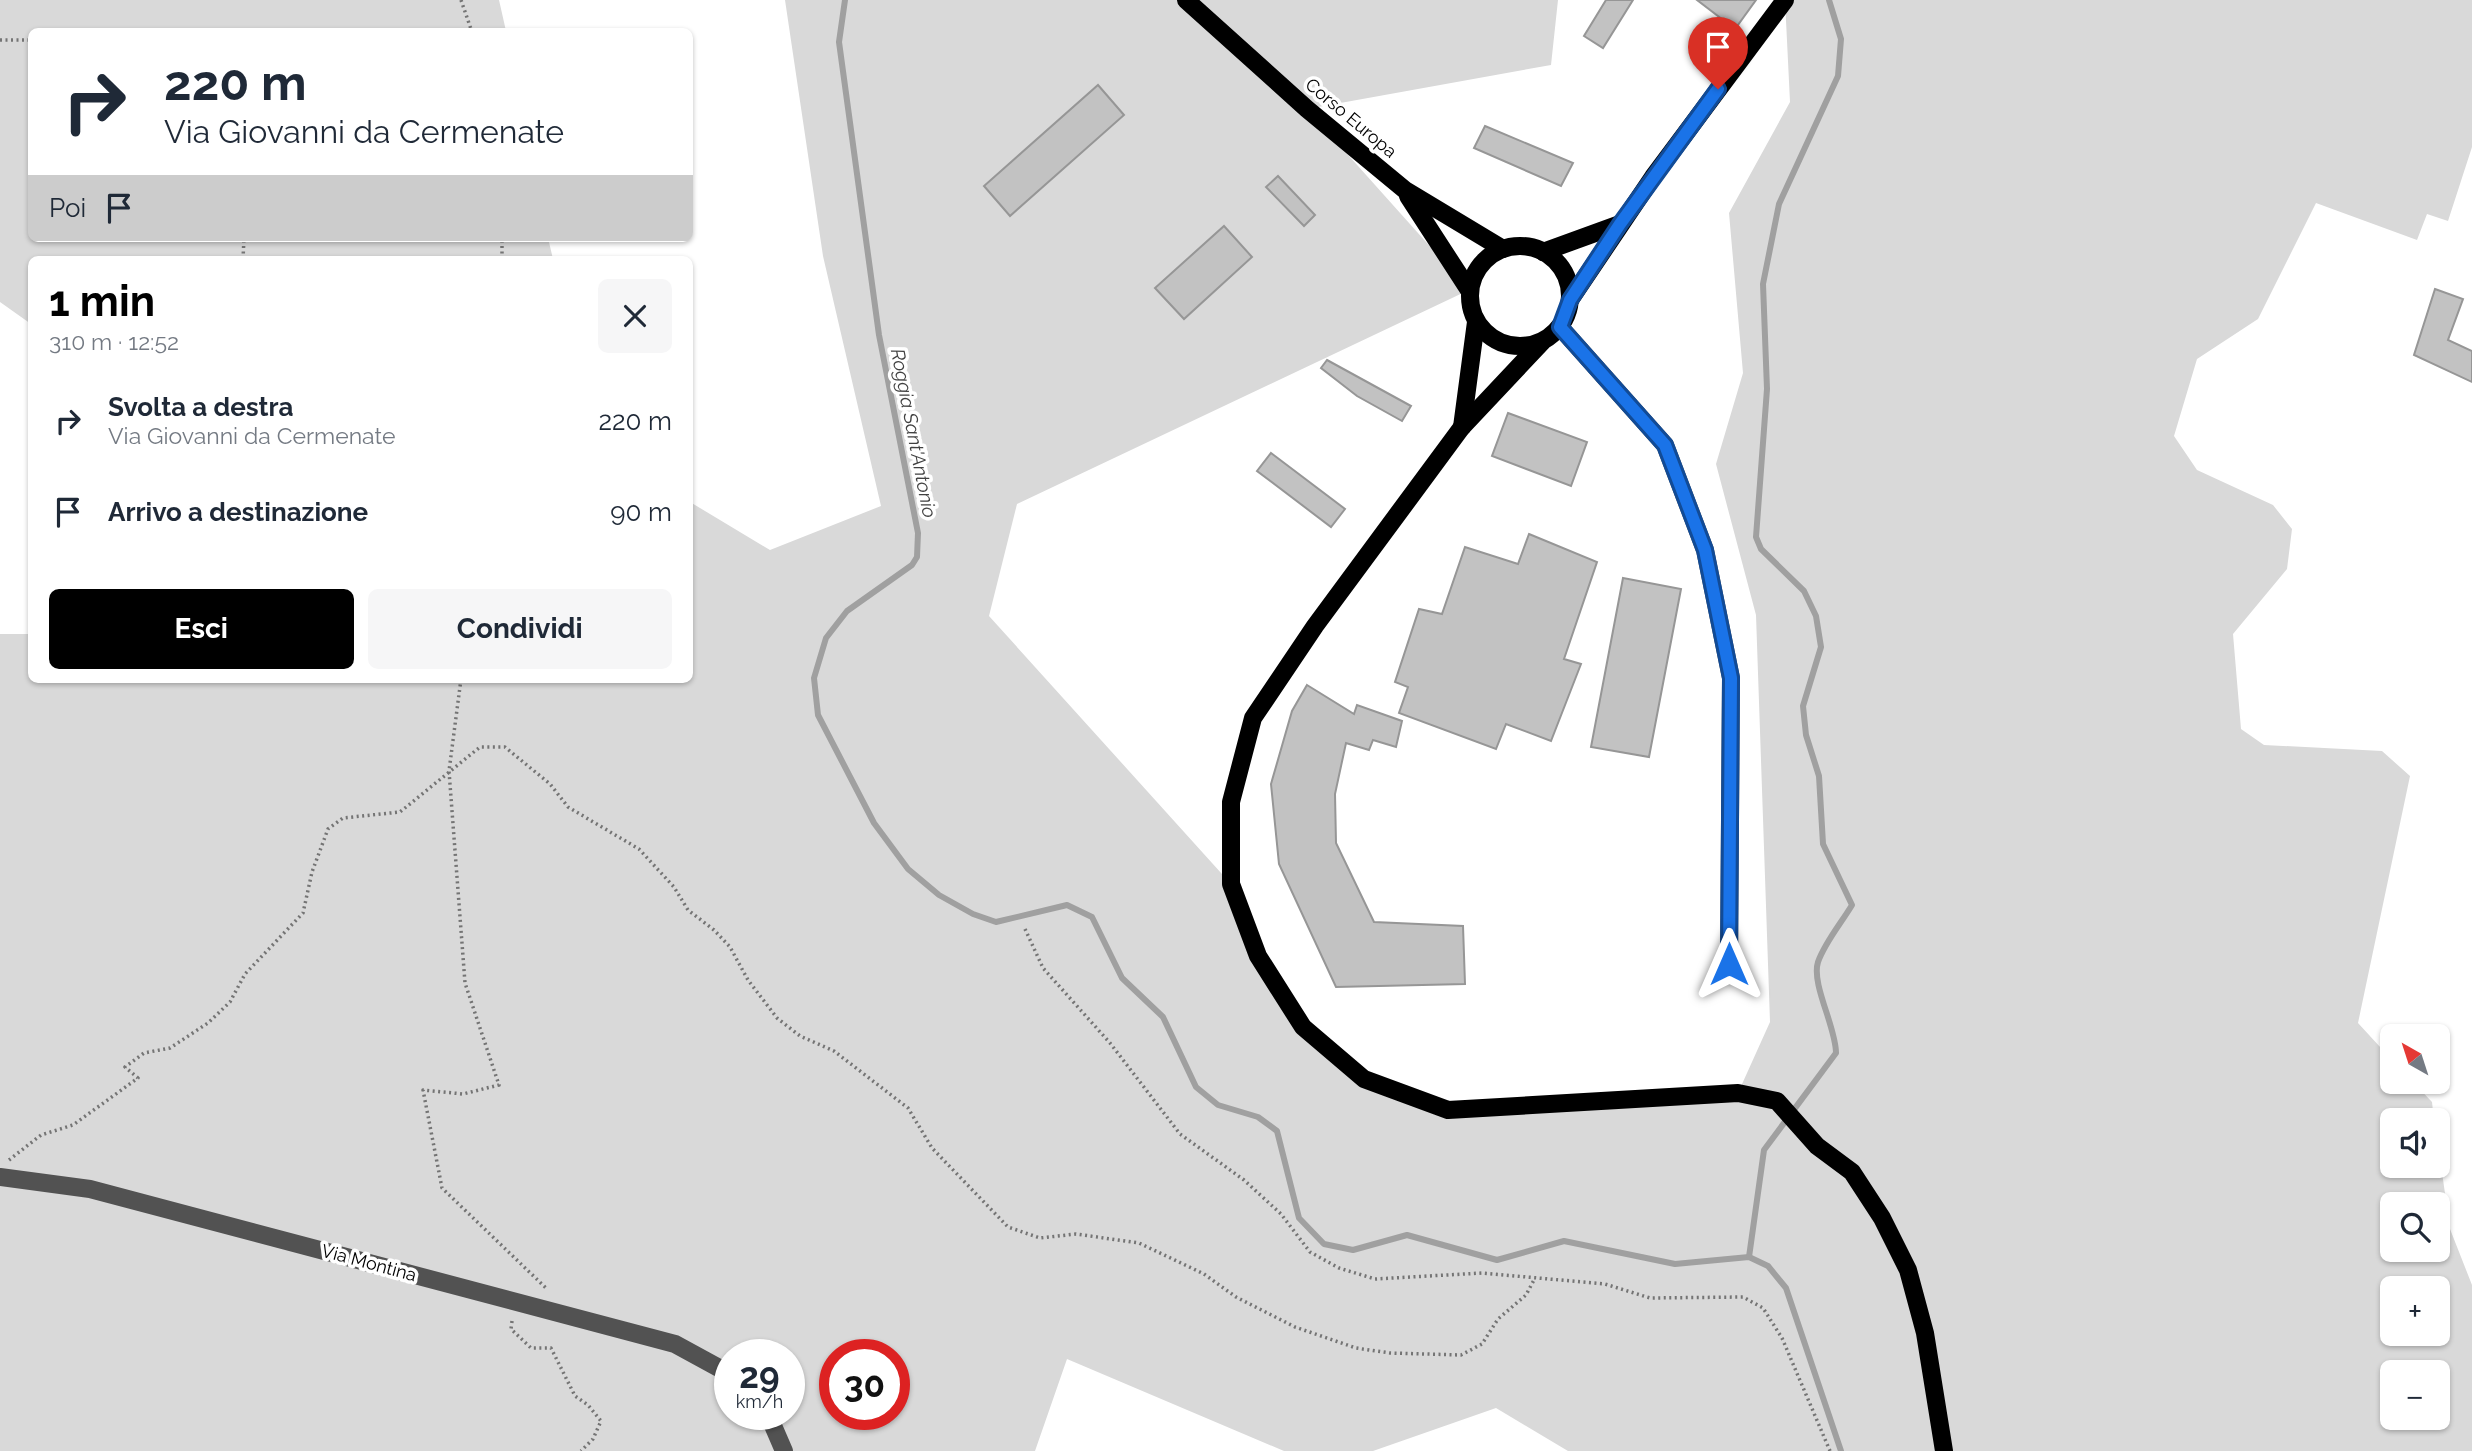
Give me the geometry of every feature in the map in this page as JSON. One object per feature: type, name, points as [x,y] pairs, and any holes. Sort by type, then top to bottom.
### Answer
[{"type":"main road","name":"Corso Europa","points":[[1186,0],[1307,109],[1405,190],[1503,249]]},
{"type":"main road","points":[[1785,0],[1620,224],[1570,300],[1560,327],[1542,342],[1462,427],[1315,626],[1253,718],[1231,802],[1231,884],[1258,956],[1303,1027],[1364,1079],[1448,1110],[1738,1093],[1777,1101],[1817,1146],[1852,1172],[1882,1218],[1908,1270],[1925,1334],[1944,1451]]},
{"type":"main road","points":[[1405,190],[1469,290]]},
{"type":"main road","points":[[1544,252],[1620,224]]},
{"type":"main road","points":[[1542,342],[1521,347],[1497,342],[1476,322],[1470,307],[1469,290],[1474,275],[1484,260],[1503,249],[1530,247],[1544,252],[1564,272],[1570,300]]},
{"type":"main road","points":[[1462,427],[1476,322]]},
{"type":"street","points":[[1560,327],[1665,445],[1705,550],[1731,678],[1729,964]]},
{"type":"street","name":"Via Montina","points":[[3,1170],[90,1189],[676,1344],[714,1365]]},
{"type":"street","points":[[775,1430],[784,1451]]},
{"type":"path","points":[[461,0],[471,28]]},
{"type":"path","points":[[0,40],[28,40]]},
{"type":"path","points":[[460,683],[449,771],[465,983],[499,1085],[463,1094],[424,1090],[442,1188],[548,1290]]},
{"type":"path","points":[[3,1170],[41,1135],[73,1125],[138,1078],[125,1067],[144,1053],[170,1048],[208,1023],[230,1002],[245,974],[303,913],[312,872],[328,829],[343,818],[400,812],[480,747],[505,747],[550,784],[568,807],[639,849],[674,887],[688,910],[714,930],[730,947],[748,980],[777,1017],[800,1036],[834,1051],[908,1108],[932,1148],[1008,1227],[1040,1238],[1076,1234],[1139,1243],[1204,1274],[1236,1297],[1295,1327],[1356,1348],[1390,1353],[1461,1355],[1482,1344],[1498,1319],[1526,1295],[1535,1278]]},
{"type":"path","points":[[1026,929],[1043,968],[1110,1044],[1180,1134],[1244,1180],[1281,1214],[1310,1252],[1339,1268],[1375,1279],[1482,1273],[1605,1284],[1650,1298],[1743,1297],[1763,1308],[1782,1338],[1830,1451]]},
{"type":"path","points":[[515,1302],[511,1329],[531,1348],[551,1348],[575,1396],[588,1405],[601,1421],[593,1439],[581,1451]]},
{"type":"shaded area","points":[[0,0],[499,0],[505,28],[28,28],[28,242],[549,242],[552,256],[28,256],[28,322],[0,302]]},
{"type":"shaded area","points":[[785,0],[1558,0],[1551,65],[1307,109],[1469,290],[1017,504],[989,616],[1231,884],[1303,1027],[1364,1079],[1448,1110],[1738,1093],[1770,1022],[1756,615],[1716,464],[1743,373],[1729,213],[1790,102],[1785,0],[2472,0],[2472,147],[2448,221],[2427,214],[2417,240],[2316,203],[2258,319],[2197,359],[2174,436],[2197,470],[2273,505],[2292,529],[2287,569],[2233,634],[2241,729],[2264,745],[2382,751],[2410,776],[2358,1023],[2380,1047],[2380,1094],[2424,1094],[2432,1102],[2433,1108],[2380,1108],[2380,1178],[2443,1178],[2445,1192],[2380,1192],[2380,1262],[2450,1262],[2450,1229],[2472,1285],[2472,1451],[1568,1451],[1496,1408],[1373,1451],[1284,1451],[1067,1359],[1035,1451],[0,1451],[0,634],[28,634],[28,683],[693,683],[693,504],[770,550],[881,506],[823,256]]},
{"type":"building","points":[[1606,0],[1633,0],[1603,48],[1584,36]]},
{"type":"building","points":[[1697,0],[1756,0],[1735,29]]},
{"type":"building","points":[[1098,85],[1124,115],[1010,216],[984,186]]},
{"type":"building","points":[[1485,126],[1573,163],[1561,186],[1474,148]]},
{"type":"building","points":[[1278,176],[1315,215],[1304,226],[1266,187]]},
{"type":"building","points":[[1224,226],[1252,257],[1184,319],[1155,288]]},
{"type":"building","points":[[2435,289],[2463,299],[2448,340],[2472,351],[2472,382],[2414,355]]},
{"type":"building","points":[[1327,360],[1411,406],[1402,421],[1357,396],[1321,368]]},
{"type":"building","points":[[1508,413],[1587,442],[1571,486],[1492,456]]},
{"type":"building","points":[[1271,453],[1345,509],[1331,527],[1257,471]]},
{"type":"building","points":[[1529,534],[1597,562],[1564,659],[1581,664],[1551,741],[1506,724],[1496,749],[1399,713],[1408,687],[1395,682],[1419,609],[1442,614],[1465,547],[1518,564]]},
{"type":"building","points":[[1623,578],[1681,589],[1649,757],[1591,747]]},
{"type":"building","points":[[1307,685],[1354,714],[1357,705],[1402,721],[1396,747],[1373,740],[1369,750],[1346,743],[1335,794],[1336,843],[1374,922],[1463,926],[1465,984],[1336,987],[1279,864],[1271,784],[1292,711]]},
{"type":"waterway","name":"Roggia Sant'Antonio","points":[[845,0],[839,42],[879,335],[918,533],[917,557],[912,565],[847,611],[826,638],[814,678],[818,715],[874,823],[908,869],[939,895],[973,914],[996,922],[1067,905],[1092,917],[1122,978],[1163,1017],[1196,1087],[1218,1105],[1258,1117],[1277,1131],[1299,1218],[1324,1244],[1353,1250],[1407,1235],[1497,1260],[1564,1241],[1675,1264],[1749,1257],[1768,1266],[1786,1288],[1841,1451]]},
{"type":"waterway","points":[[1749,1257],[1764,1150],[1836,1053],[1817,971],[1825,947],[1852,905],[1823,844],[1819,776],[1806,735],[1803,706],[1821,647],[1816,616],[1804,591],[1761,549],[1756,537],[1767,389],[1763,284],[1779,204],[1838,76],[1841,39],[1829,0]]},
{"type":"route","points":[[1718,89],[1620,224],[1570,300],[1560,327],[1665,445],[1705,550],[1731,678],[1729,964]]}]
